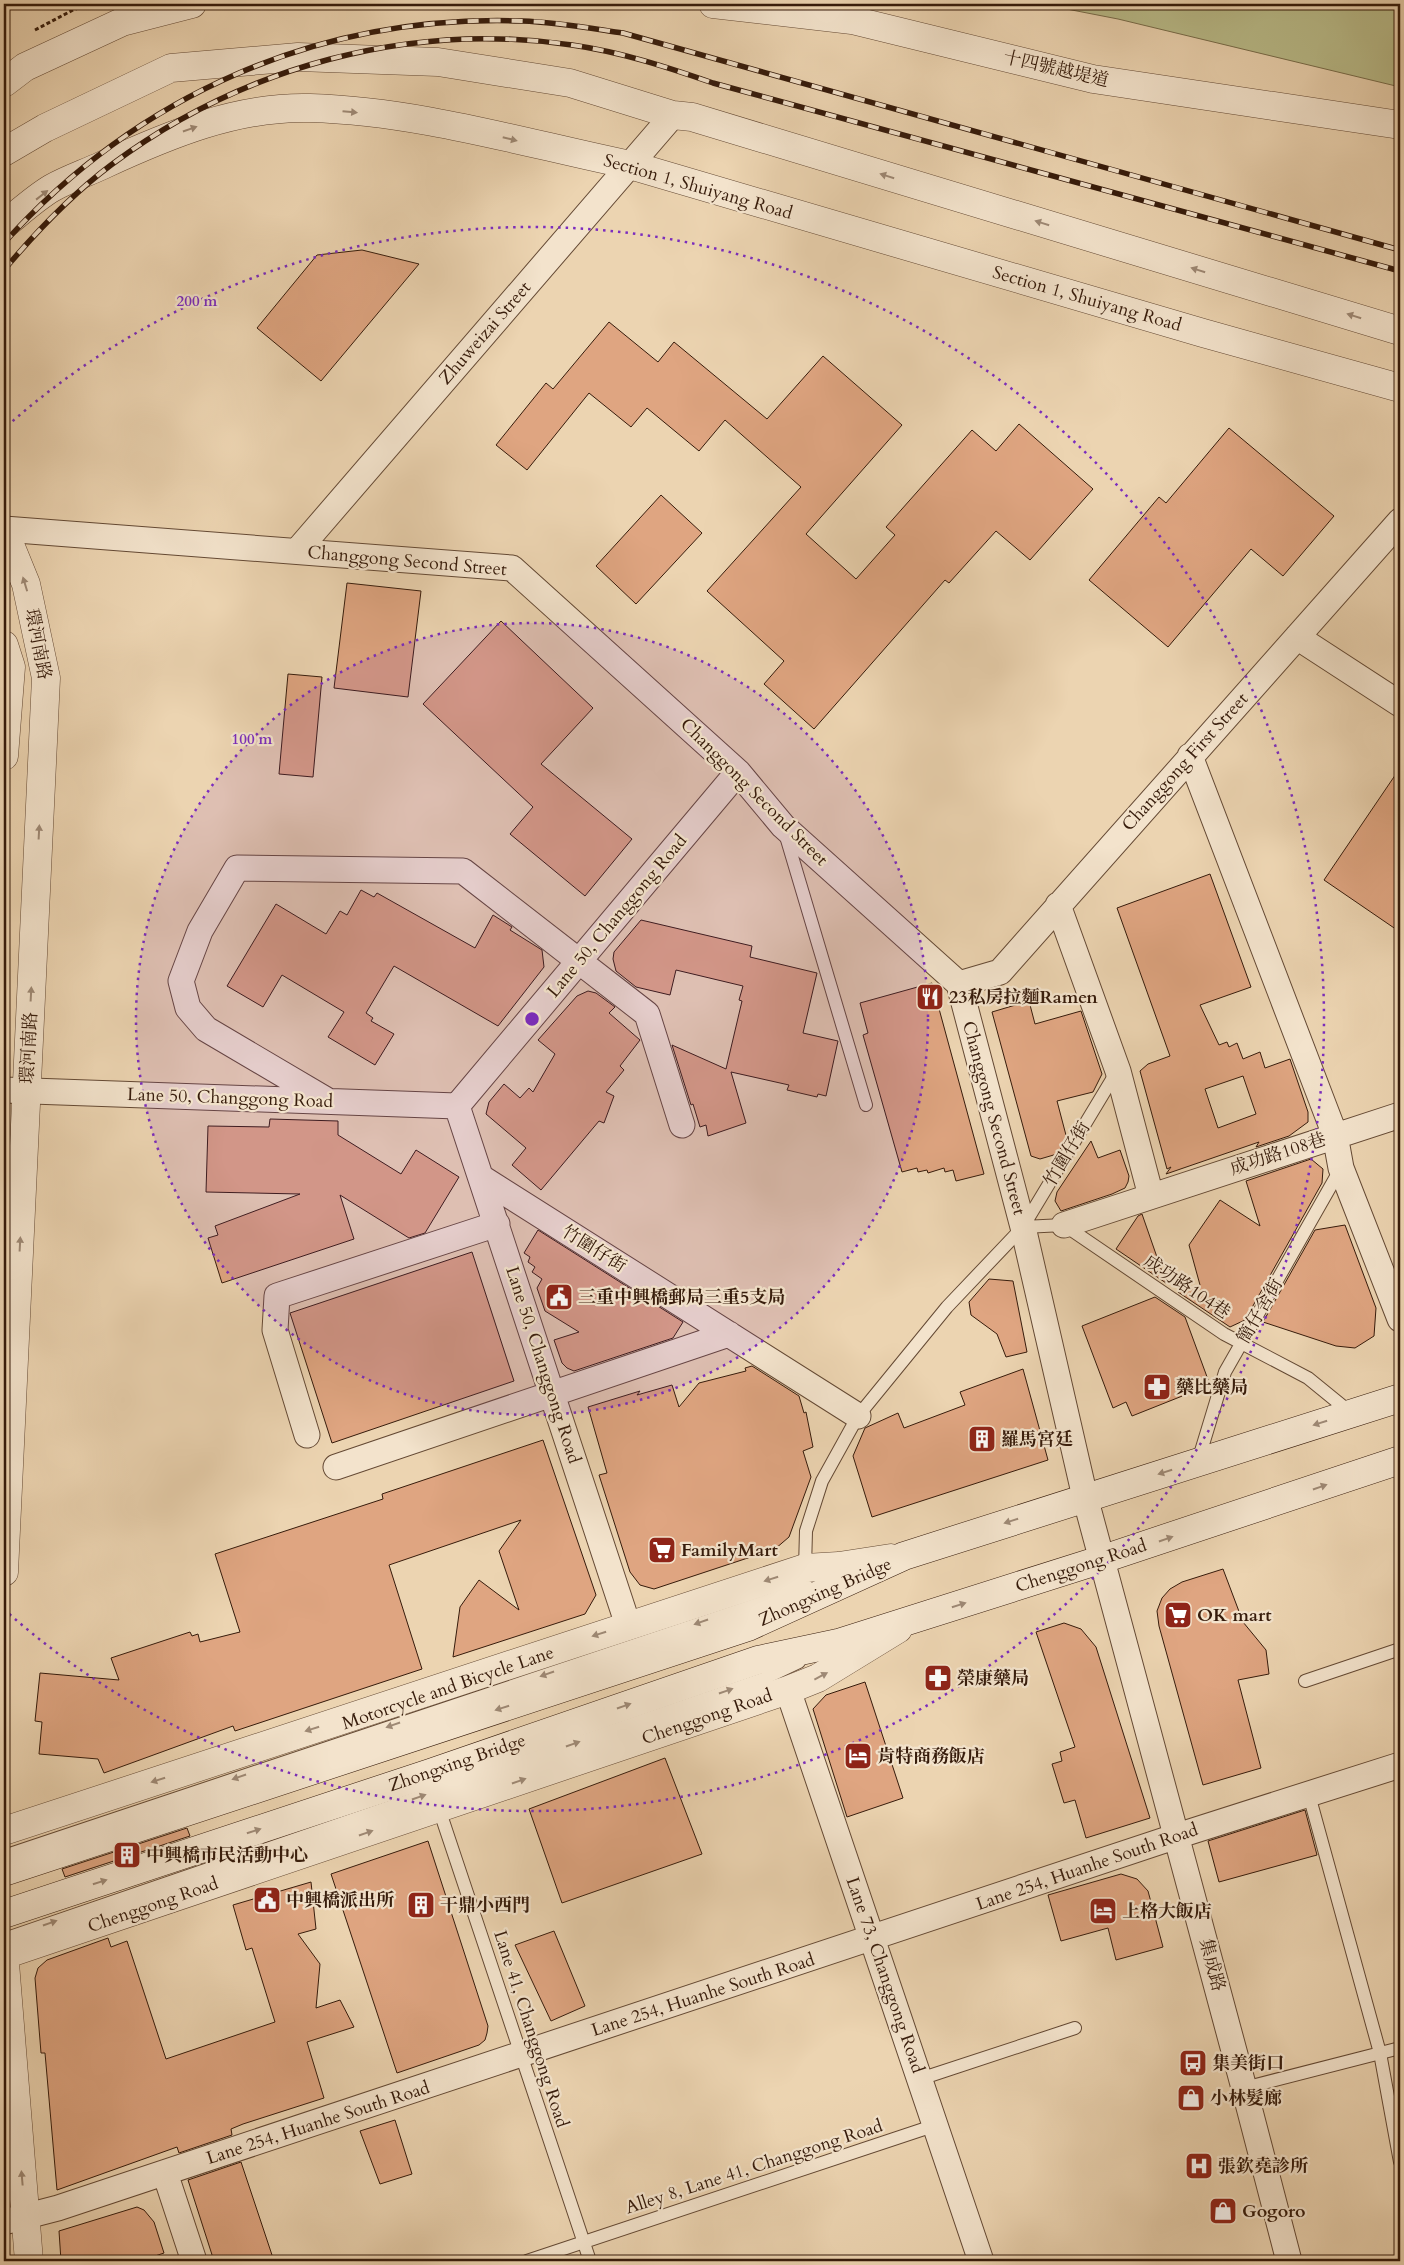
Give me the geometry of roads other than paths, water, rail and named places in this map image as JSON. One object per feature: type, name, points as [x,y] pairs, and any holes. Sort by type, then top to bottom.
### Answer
[{"type":"street","points":[[4,83],[25,67],[122,22],[192,4]]},
{"type":"street","name":"十四號越堤道","points":[[713,4],[852,20],[1093,79],[1400,125]]},
{"type":"street","points":[[4,152],[44,128],[171,68],[298,57],[438,62],[570,83],[673,115],[692,117],[1400,330]]},
{"type":"street","name":"Section 1, Shuiyang Road","points":[[4,226],[51,189],[113,160],[191,128],[252,113],[309,108],[429,121],[630,165],[1174,325],[1400,388]]},
{"type":"street","name":"Zhuweizai Street","points":[[297,552],[673,115]]},
{"type":"street","name":"Changgong First Street","points":[[960,984],[1000,972],[1400,521]]},
{"type":"street","name":"Changgong Second Street","points":[[4,529],[512,568],[738,772],[783,826],[960,984],[1023,1227],[1084,1497]]},
{"type":"street","name":"環河南路","points":[[4,529],[26,584],[46,678],[15,1090],[4,1572]]},
{"type":"street","points":[[1297,637],[1400,704]]},
{"type":"street","name":"環河南路","points":[[4,645],[11,667],[4,756]]},
{"type":"street","points":[[1190,756],[1335,1135],[1400,1115]]},
{"type":"street","name":"Lane 50, Changgong Road","points":[[457,1106],[738,772]]},
{"type":"street","points":[[328,1101],[206,1029],[188,1008],[180,981],[200,931],[237,868],[463,871],[647,1014],[682,1125]]},
{"type":"street","points":[[1058,905],[1118,1071],[1150,1196]]},
{"type":"street","name":"Lane 50, Changgong Road","points":[[15,1090],[457,1106]]},
{"type":"street","name":"Lane 50, Changgong Road","points":[[457,1106],[628,1625]]},
{"type":"street","name":"成功路108巷","points":[[1064,1225],[1335,1135],[1342,1168],[1400,1319]]},
{"type":"street","name":"竹圍仔街","points":[[482,1178],[858,1416]]},
{"type":"street","points":[[307,1435],[275,1330],[276,1296],[497,1224]]},
{"type":"street","points":[[336,1467],[729,1334]]},
{"type":"street","points":[[4,1831],[805,1568],[839,1566],[904,1556],[1084,1497],[1400,1398]]},
{"type":"street","name":"Chenggong Road","points":[[4,1953],[439,1809],[788,1690],[818,1678],[913,1620],[1103,1560],[1400,1460]]},
{"type":"street","name":"集成路","points":[[1084,1497],[1103,1560],[1289,2261]]},
{"type":"street","name":"Zhongxing Bridge","points":[[4,1872],[748,1617],[904,1556]]},
{"type":"street","name":"Zhongxing Bridge","points":[[4,1914],[430,1772],[913,1620]]},
{"type":"street","name":"Lane 73, Changgong Road","points":[[788,1690],[982,2261]]},
{"type":"street","name":"Lane 254, Huanhe South Road","points":[[15,2220],[165,2173],[873,1939],[1177,1836],[1400,1764]]},
{"type":"street","points":[[4,1953],[15,2220],[29,2261]]},
{"type":"street","points":[[165,2173],[194,2261]]},
{"type":"lane","points":[[783,826],[866,1105]]},
{"type":"lane","name":"竹圍仔街","points":[[805,1568],[806,1531],[822,1481],[858,1416],[947,1307],[1023,1227],[1118,1071]]},
{"type":"lane","name":"簡仔舍街","points":[[1198,1462],[1225,1372],[1342,1168]]},
{"type":"lane","points":[[1023,1227],[1064,1225]]},
{"type":"lane","name":"成功路104巷","points":[[1064,1225],[1224,1334],[1308,1378],[1350,1413]]},
{"type":"lane","name":"Motorcycle and Bicycle Lane","points":[[4,1856],[748,1617]]},
{"type":"lane","points":[[1305,1681],[1400,1650]]},
{"type":"lane","points":[[4,1939],[760,1669]]},
{"type":"lane","points":[[1308,1795],[1380,2053],[1400,2162]]},
{"type":"lane","name":"Lane 41, Changgong Road","points":[[439,1809],[590,2261]]},
{"type":"lane","points":[[920,2079],[1075,2028]]},
{"type":"lane","points":[[1244,2088],[1400,2048]]},
{"type":"lane","name":"Alley 8, Lane 41, Changgong Road","points":[[526,2261],[936,2125]]},
{"type":"railway","points":[[4,243],[56,190],[113,144],[174,105],[238,74],[305,49],[375,32],[448,22],[522,21],[560,24],[623,33],[1400,250]]},
{"type":"railway","points":[[4,270],[54,214],[111,165],[162,131],[215,102],[271,78],[329,59],[389,47],[450,40],[511,39],[572,45],[626,56],[713,83],[1400,271]]},
{"type":"place","name":"23私房拉麵Ramen","points":[[930,997]]},
{"type":"place","name":"三重中興橋郵局三重5支局","points":[[559,1297]]},
{"type":"place","name":"藥比藥局","points":[[1157,1387]]},
{"type":"place","name":"羅馬宮廷","points":[[982,1439]]},
{"type":"place","name":"FamilyMart","points":[[662,1550]]},
{"type":"place","name":"OK mart","points":[[1178,1615]]},
{"type":"place","name":"榮康藥局","points":[[938,1678]]},
{"type":"place","name":"肯特商務飯店","points":[[858,1756]]},
{"type":"place","name":"中興橋市民活動中心","points":[[127,1855]]},
{"type":"place","name":"中興橋派出所","points":[[267,1900]]},
{"type":"place","name":"干鼎小西門","points":[[421,1905]]},
{"type":"place","name":"上格大飯店","points":[[1103,1911]]},
{"type":"place","name":"集美街口","points":[[1193,2063]]},
{"type":"place","name":"小林髮廊","points":[[1191,2098]]},
{"type":"place","name":"張欽堯診所","points":[[1199,2166]]},
{"type":"place","name":"Gogoro","points":[[1223,2211]]}]
